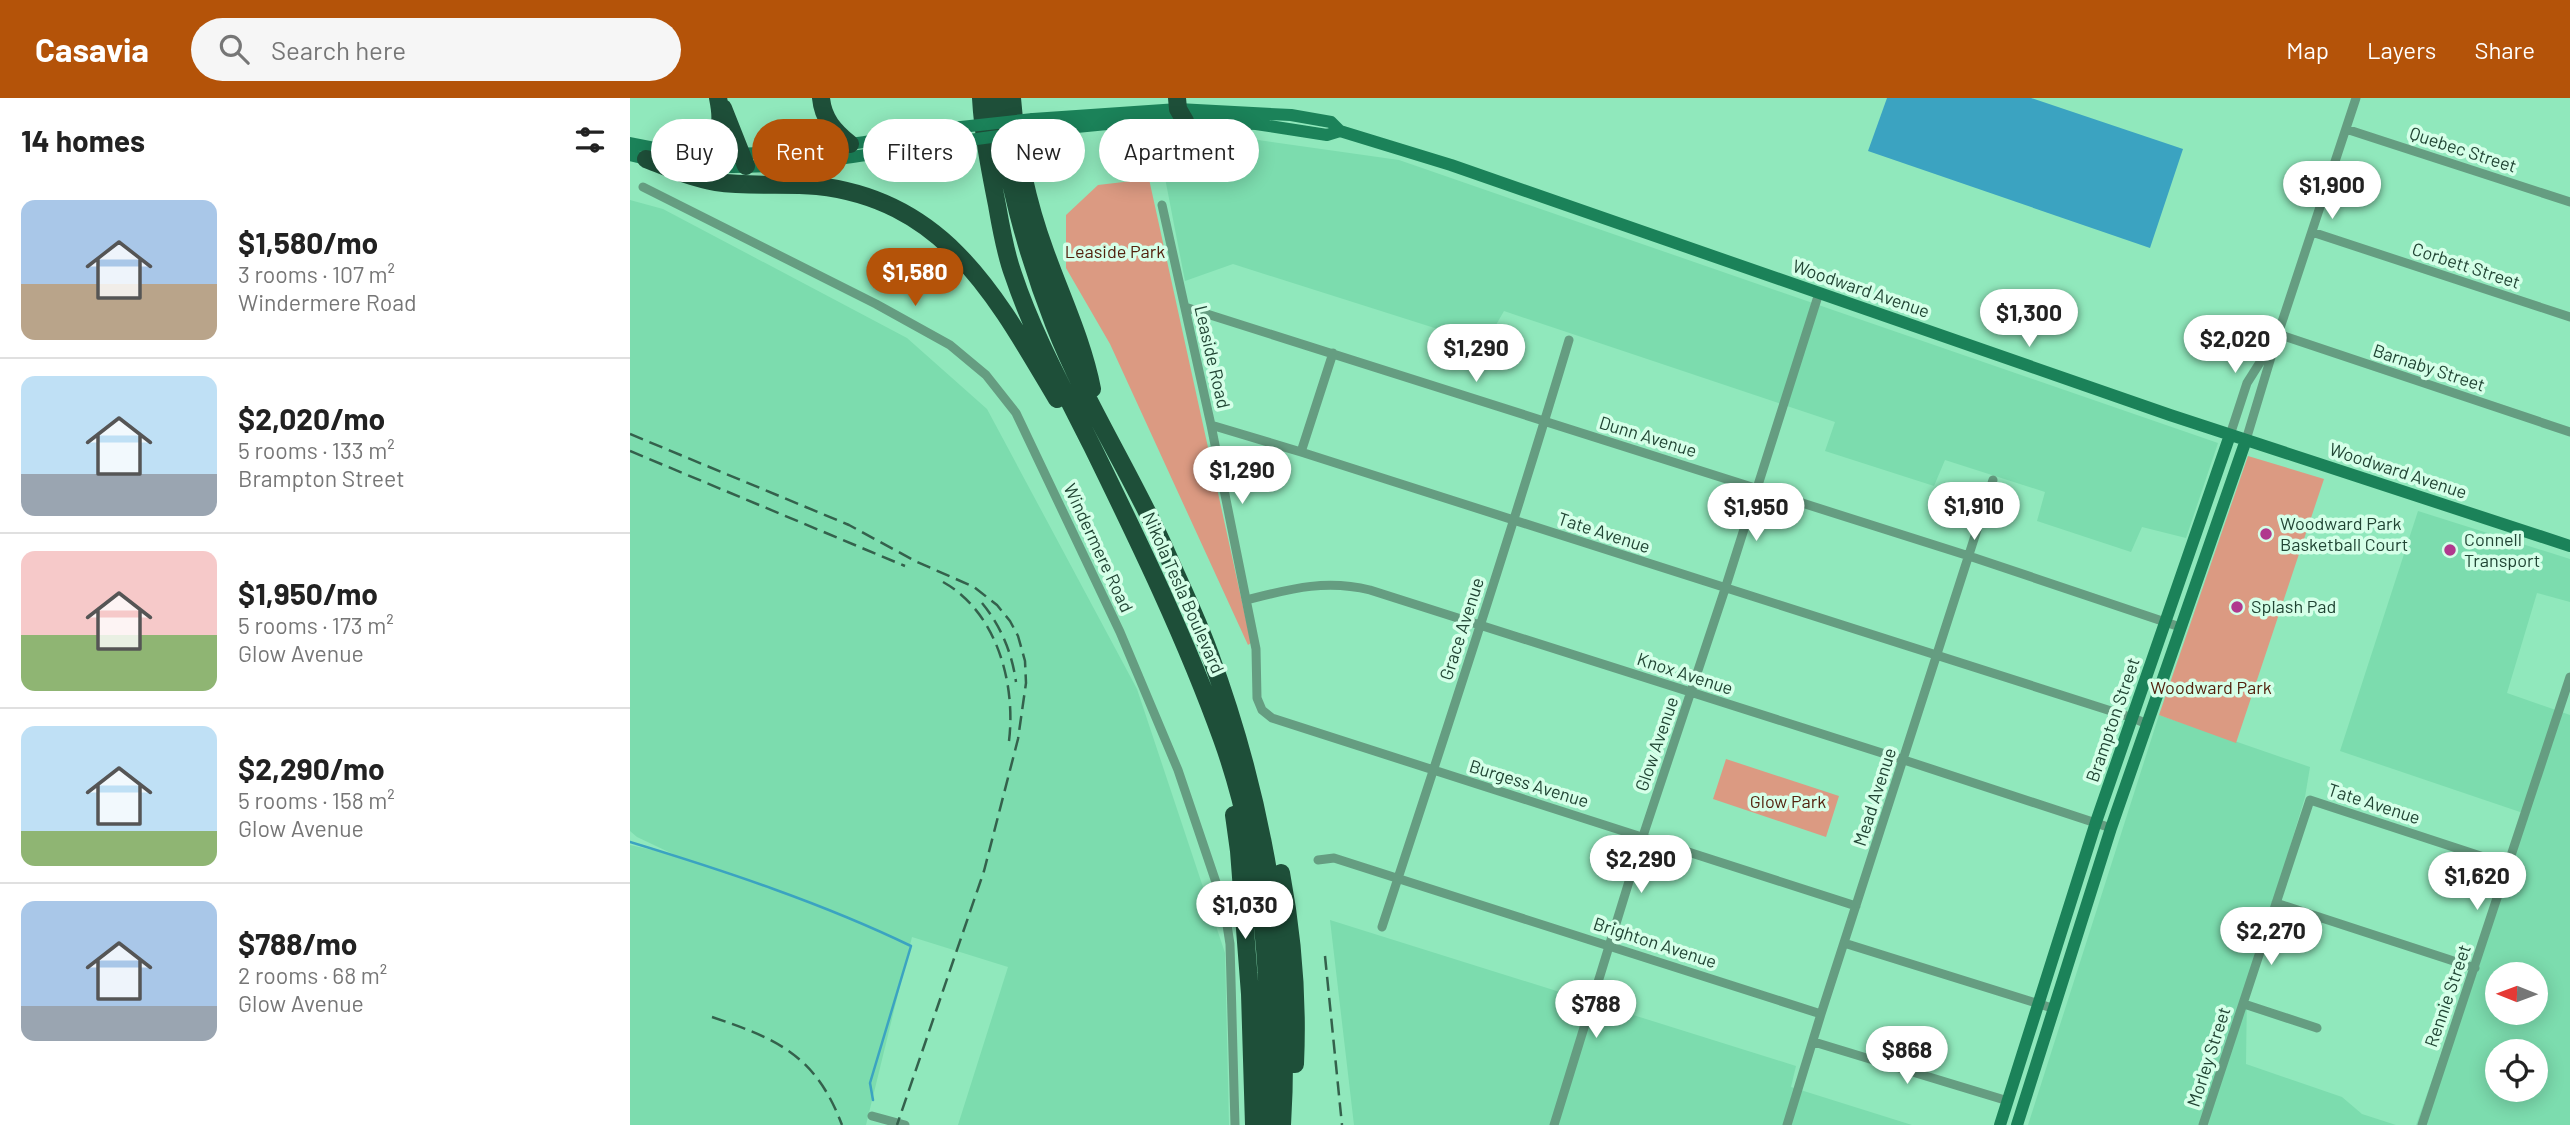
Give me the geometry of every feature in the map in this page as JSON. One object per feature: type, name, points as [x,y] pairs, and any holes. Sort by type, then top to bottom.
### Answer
[{"type":"highway","points":[[719,98],[721,119]]},
{"type":"highway","points":[[719,98],[744,160]]},
{"type":"highway","points":[[821,98],[822,108],[830,125],[850,144]]},
{"type":"highway","points":[[974,98],[987,178],[1001,227]]},
{"type":"highway","name":"Nikola Tesla Boulevard","points":[[981,98],[1001,227],[1012,271],[1030,318],[1219,706]]},
{"type":"highway","name":"Nikola Tesla Boulevard","points":[[997,98],[1004,151],[1031,253],[1054,324],[1163,545],[1208,649],[1233,774],[1250,838],[1284,1087],[1282,1125]]},
{"type":"highway","points":[[1012,98],[1024,183],[1043,247],[1088,367],[1097,413]]},
{"type":"highway","points":[[638,157],[689,176],[718,182],[809,186],[851,192],[900,209],[928,227],[948,244],[983,284],[1027,348],[1067,415],[1106,489],[1134,532]]},
{"type":"highway","points":[[1219,706],[1239,851],[1250,1007],[1254,1125]]},
{"type":"highway","points":[[1219,706],[1245,739],[1278,854],[1289,915],[1297,1022],[1292,1125]]},
{"type":"highway","name":"Nikola Tesla Boulevard","points":[[1267,1125],[1276,1016]]},
{"type":"main road","name":"Woodward Avenue","points":[[1085,119],[1180,109],[1291,115],[1331,122],[1340,131],[1398,147],[2230,435],[2570,547]]},
{"type":"main road","name":"Woodward Avenue","points":[[638,157],[698,166],[961,127],[991,126]]},
{"type":"main road","name":"Woodward Avenue","points":[[738,159],[798,163],[962,141],[991,135]]},
{"type":"main road","name":"Woodward Avenue","points":[[630,143],[651,146]]},
{"type":"main road","name":"Brampton Street","points":[[2000,1125],[2096,822],[2230,435]]},
{"type":"main road","name":"Brampton Street","points":[[2017,1125],[2052,1007],[2111,828],[2246,440]]},
{"type":"street","name":"Brampton Street","points":[[2246,440],[2356,98]]},
{"type":"street","name":"Quebec Street","points":[[2347,129],[2570,202]]},
{"type":"street","name":"Windermere Road","points":[[643,187],[876,303],[950,345],[986,375],[1016,413],[1120,632],[1178,770],[1224,906],[1230,944],[1235,1125]]},
{"type":"street","name":"Leaside Road","points":[[1162,205],[1211,425],[1256,649],[1258,698],[1262,710],[1272,718]]},
{"type":"street","name":"Corbett Street","points":[[2312,232],[2570,317]]},
{"type":"street","name":"Glow Avenue","points":[[1554,1125],[1643,836],[1726,589],[1819,293]]},
{"type":"street","name":"Dunn Avenue","points":[[1185,307],[1758,488],[2180,626]]},
{"type":"street","name":"Brampton Street","points":[[2230,435],[2247,383],[2278,334]]},
{"type":"street","name":"Barnaby Street","points":[[2278,334],[2570,432]]},
{"type":"street","name":"Grace Avenue","points":[[1382,927],[1515,520],[1569,340]]},
{"type":"street","points":[[1301,452],[1333,353]]},
{"type":"street","name":"Tate Avenue","points":[[1211,425],[2147,724]]},
{"type":"street","name":"Mead Avenue","points":[[1787,1125],[1993,480]]},
{"type":"street","name":"Knox Avenue","points":[[1246,600],[1314,584],[1345,584],[1691,692],[2111,828]]},
{"type":"street","name":"Rennie Street","points":[[2422,1125],[2570,677]]},
{"type":"street","name":"Burgess Avenue","points":[[1272,718],[1856,906]]},
{"type":"street","name":"Tate Avenue","points":[[2310,800],[2508,865]]},
{"type":"street","name":"Morley Street","points":[[2203,1125],[2310,800]]},
{"type":"street","name":"Brighton Avenue","points":[[1318,860],[1334,858],[1821,1014]]},
{"type":"street","points":[[2276,902],[2475,968]]},
{"type":"street","points":[[1844,943],[2052,1007]]},
{"type":"street","points":[[2244,1003],[2317,1028]]},
{"type":"street","points":[[1814,1042],[2008,1101]]},
{"type":"street","points":[[872,1116],[905,1125]]},
{"type":"shaded area","points":[[1259,140],[1399,160],[2218,443],[2186,538],[2142,527],[2131,552],[2037,521],[2045,492],[1945,460],[1934,486],[1825,451],[1835,422],[1504,311],[1485,344],[1233,264],[1185,281],[1166,182],[1259,182]]},
{"type":"shaded area","points":[[630,200],[663,209],[907,338],[987,409],[1137,689],[1225,953],[1229,1125],[958,1125],[1008,967],[912,937],[866,1125],[630,1125],[630,845],[675,855],[630,831]]},
{"type":"shaded area","points":[[2418,511],[2570,559],[2570,602],[2537,593],[2507,693],[2570,715],[2570,1125],[2416,1125],[2472,967],[2512,871],[2523,813],[2340,751]]},
{"type":"shaded area","points":[[2159,715],[2310,767],[2305,797],[2247,990],[2246,1064],[2342,1097],[2362,1114],[2396,1125],[2028,1125]]},
{"type":"shaded area","points":[[1330,920],[1796,1066],[1791,1087],[1912,1125],[1354,1125]]},
{"type":"green space","name":"Leaside Park","points":[[1150,182],[1251,643],[1248,645],[1110,344],[1066,268],[1066,215],[1098,185]]},
{"type":"green space","name":"Woodward Park","points":[[2248,456],[2324,479],[2236,743],[2159,715]]},
{"type":"green space","name":"Glow Park","points":[[1726,759],[1839,796],[1826,837],[1713,799]]},
{"type":"water","points":[[1887,98],[2031,98],[2183,149],[2150,248],[1868,151]]},
{"type":"waterway","points":[[630,842],[773,889],[911,946],[870,1083],[873,1100]]},
{"type":"railway","points":[[630,434],[849,525],[915,561],[974,587],[997,605],[1018,636],[1025,661],[1026,683],[1018,739],[984,871],[897,1125]]},
{"type":"railway","points":[[630,451],[905,566]]},
{"type":"railway","points":[[943,582],[962,595],[977,611],[999,651],[1009,696],[1009,741]]},
{"type":"railway","points":[[982,603],[1005,640],[1016,682]]},
{"type":"railway","points":[[1325,956],[1342,1125]]},
{"type":"railway","points":[[712,1017],[756,1033],[792,1053],[820,1082],[842,1125]]},
{"type":"place","name":"Woodward Park Basketball Court","points":[[2266,534]]},
{"type":"place","name":"Connell Transport","points":[[2450,550]]},
{"type":"place","name":"Splash Pad","points":[[2237,607]]}]
